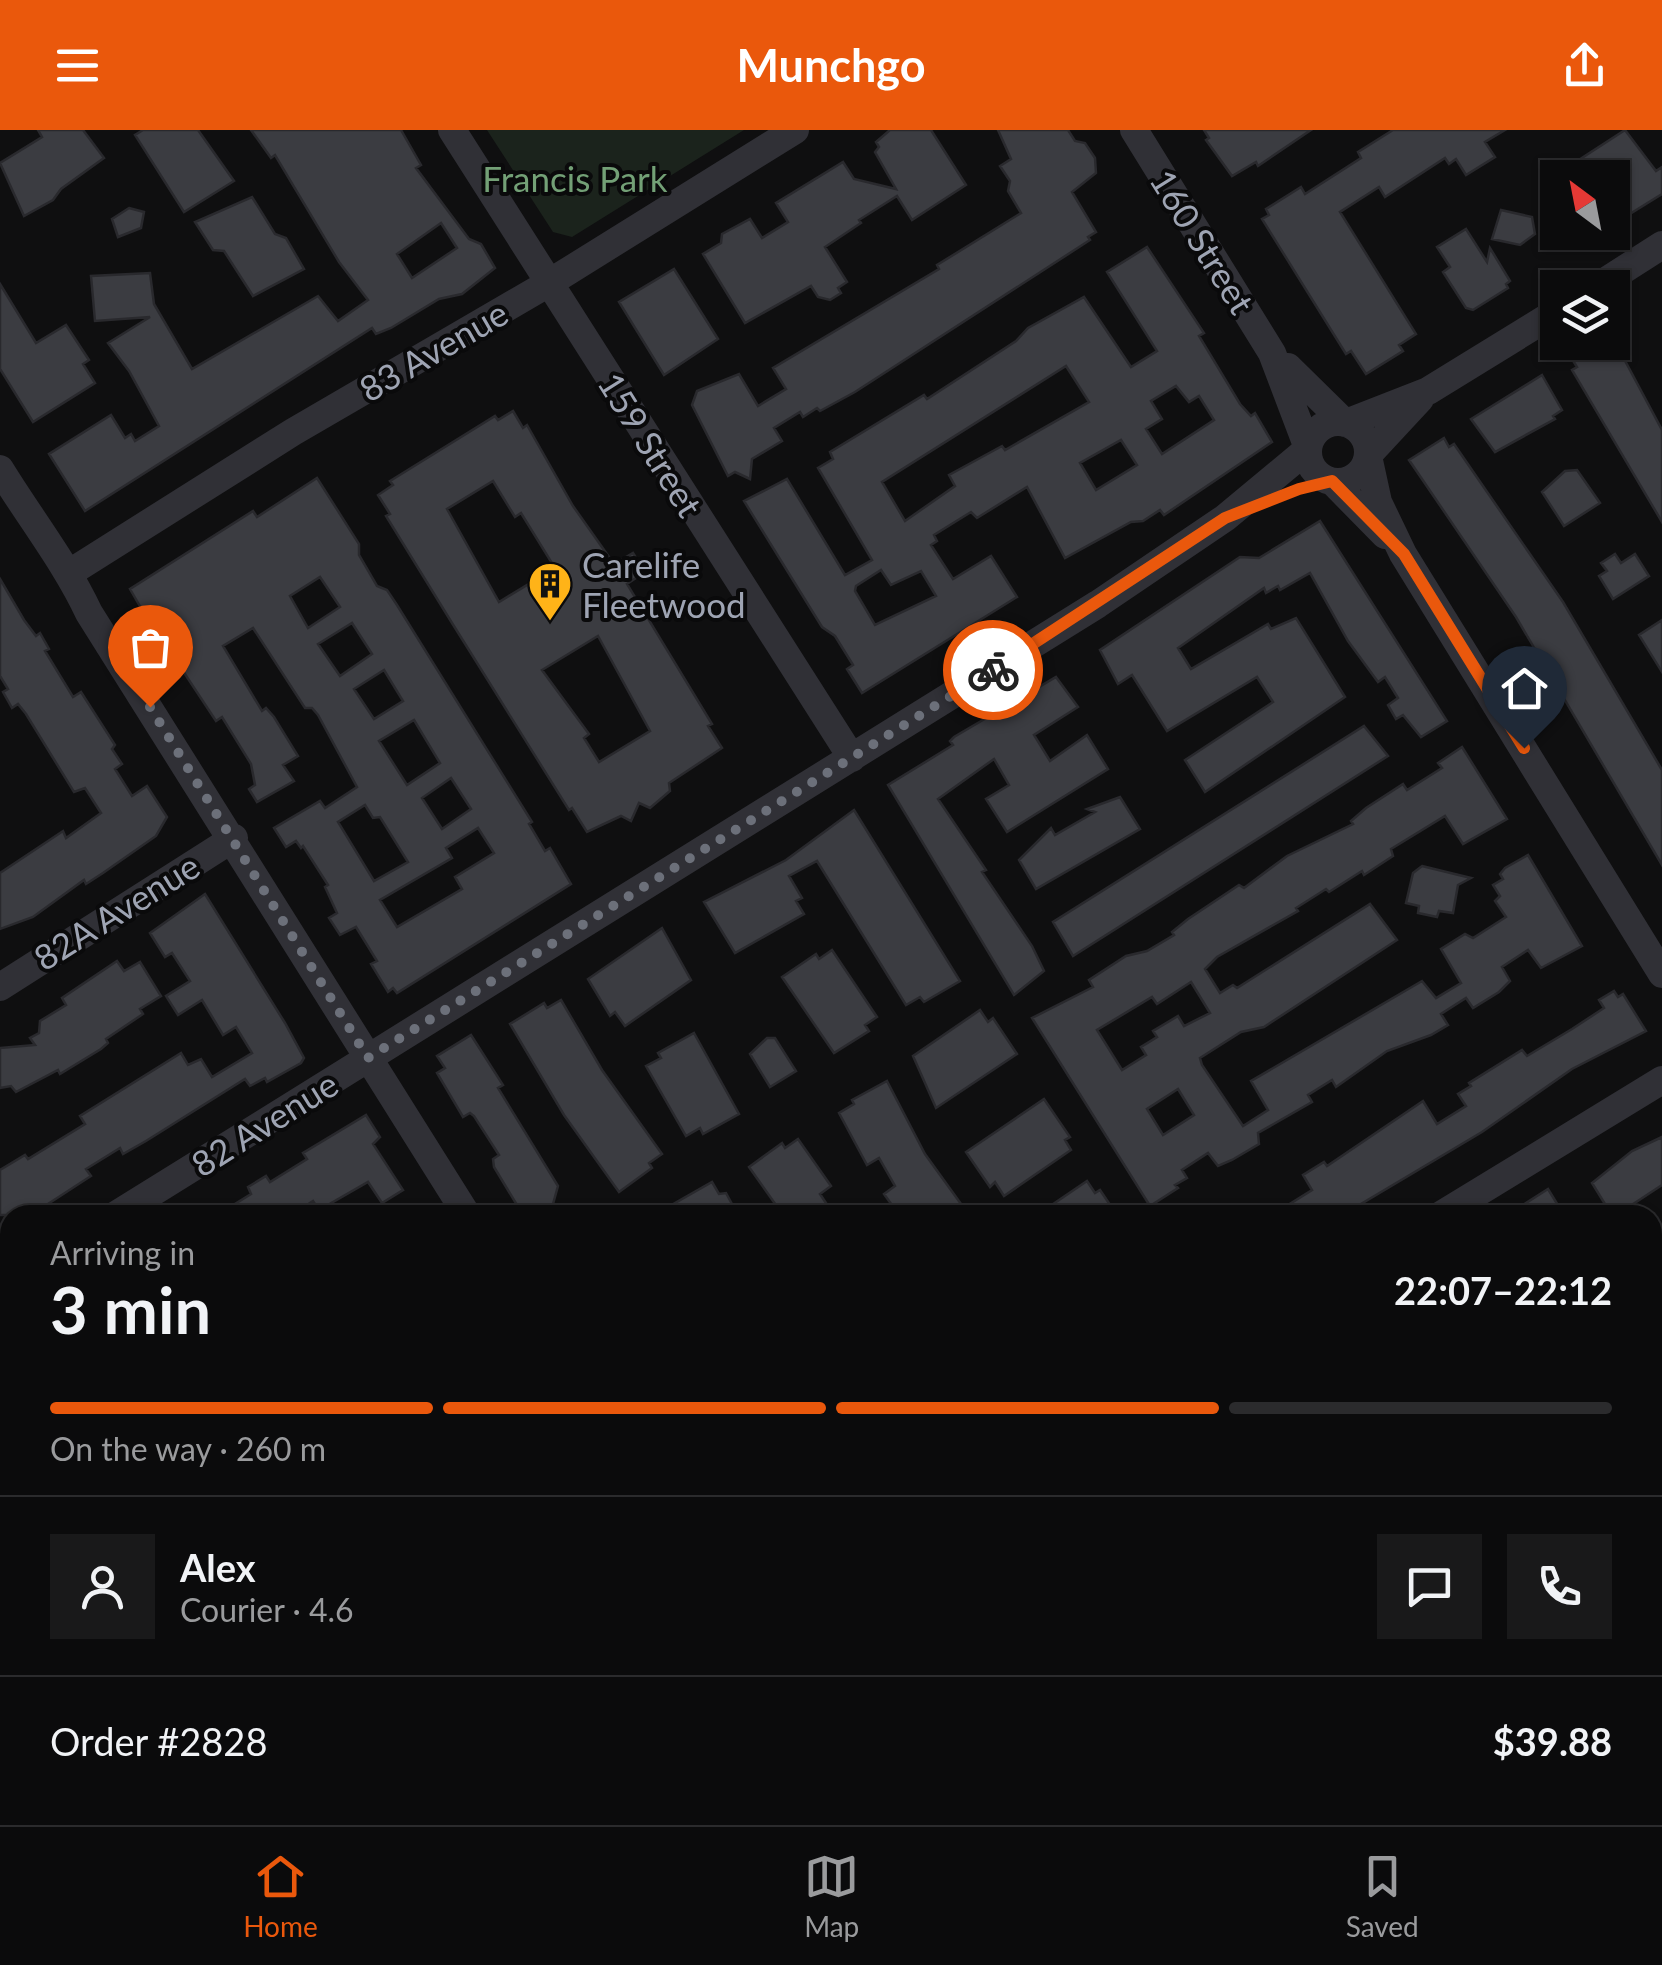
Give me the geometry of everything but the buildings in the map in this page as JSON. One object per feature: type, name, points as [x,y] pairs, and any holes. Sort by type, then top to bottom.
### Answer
[{"type":"street","name":"159 Street","points":[[452,130],[852,758]]},
{"type":"street","name":"83 Avenue","points":[[70,572],[293,432],[549,283],[795,130]]},
{"type":"street","name":"160 Street","points":[[1134,130],[1272,353],[1308,449]]},
{"type":"street","points":[[1623,270],[1662,245]]},
{"type":"street","points":[[1404,554],[1312,466],[1308,449],[1325,425],[1346,423],[1428,391],[1540,322]]},
{"type":"street","name":"160 Street","points":[[1272,353],[1346,423]]},
{"type":"street","points":[[1332,481],[1360,473],[1368,455],[1428,391]]},
{"type":"street","points":[[1346,423],[1365,439],[1378,502],[1404,554],[1662,974]]},
{"type":"street","name":"82 Avenue","points":[[132,1205],[852,758],[1225,518],[1308,449]]},
{"type":"street","points":[[0,469],[51,551],[70,572],[89,612],[461,1205]]},
{"type":"street","name":"82 Avenue","points":[[1225,518],[1299,489],[1332,481]]},
{"type":"street","name":"82A Avenue","points":[[0,986],[234,838]]},
{"type":"street","points":[[1462,1205],[1662,1080]]},
{"type":"green space","name":"Francis Park","points":[[487,130],[744,130],[572,237],[553,232]]},
{"type":"way so far","points":[[150,707],[368,1058],[993,670]]},
{"type":"place","name":"Carelife Fleetwood","points":[[550,622]]},
{"type":"route","points":[[993,670],[1225,518],[1299,489],[1332,481],[1404,554],[1524,748]]}]
